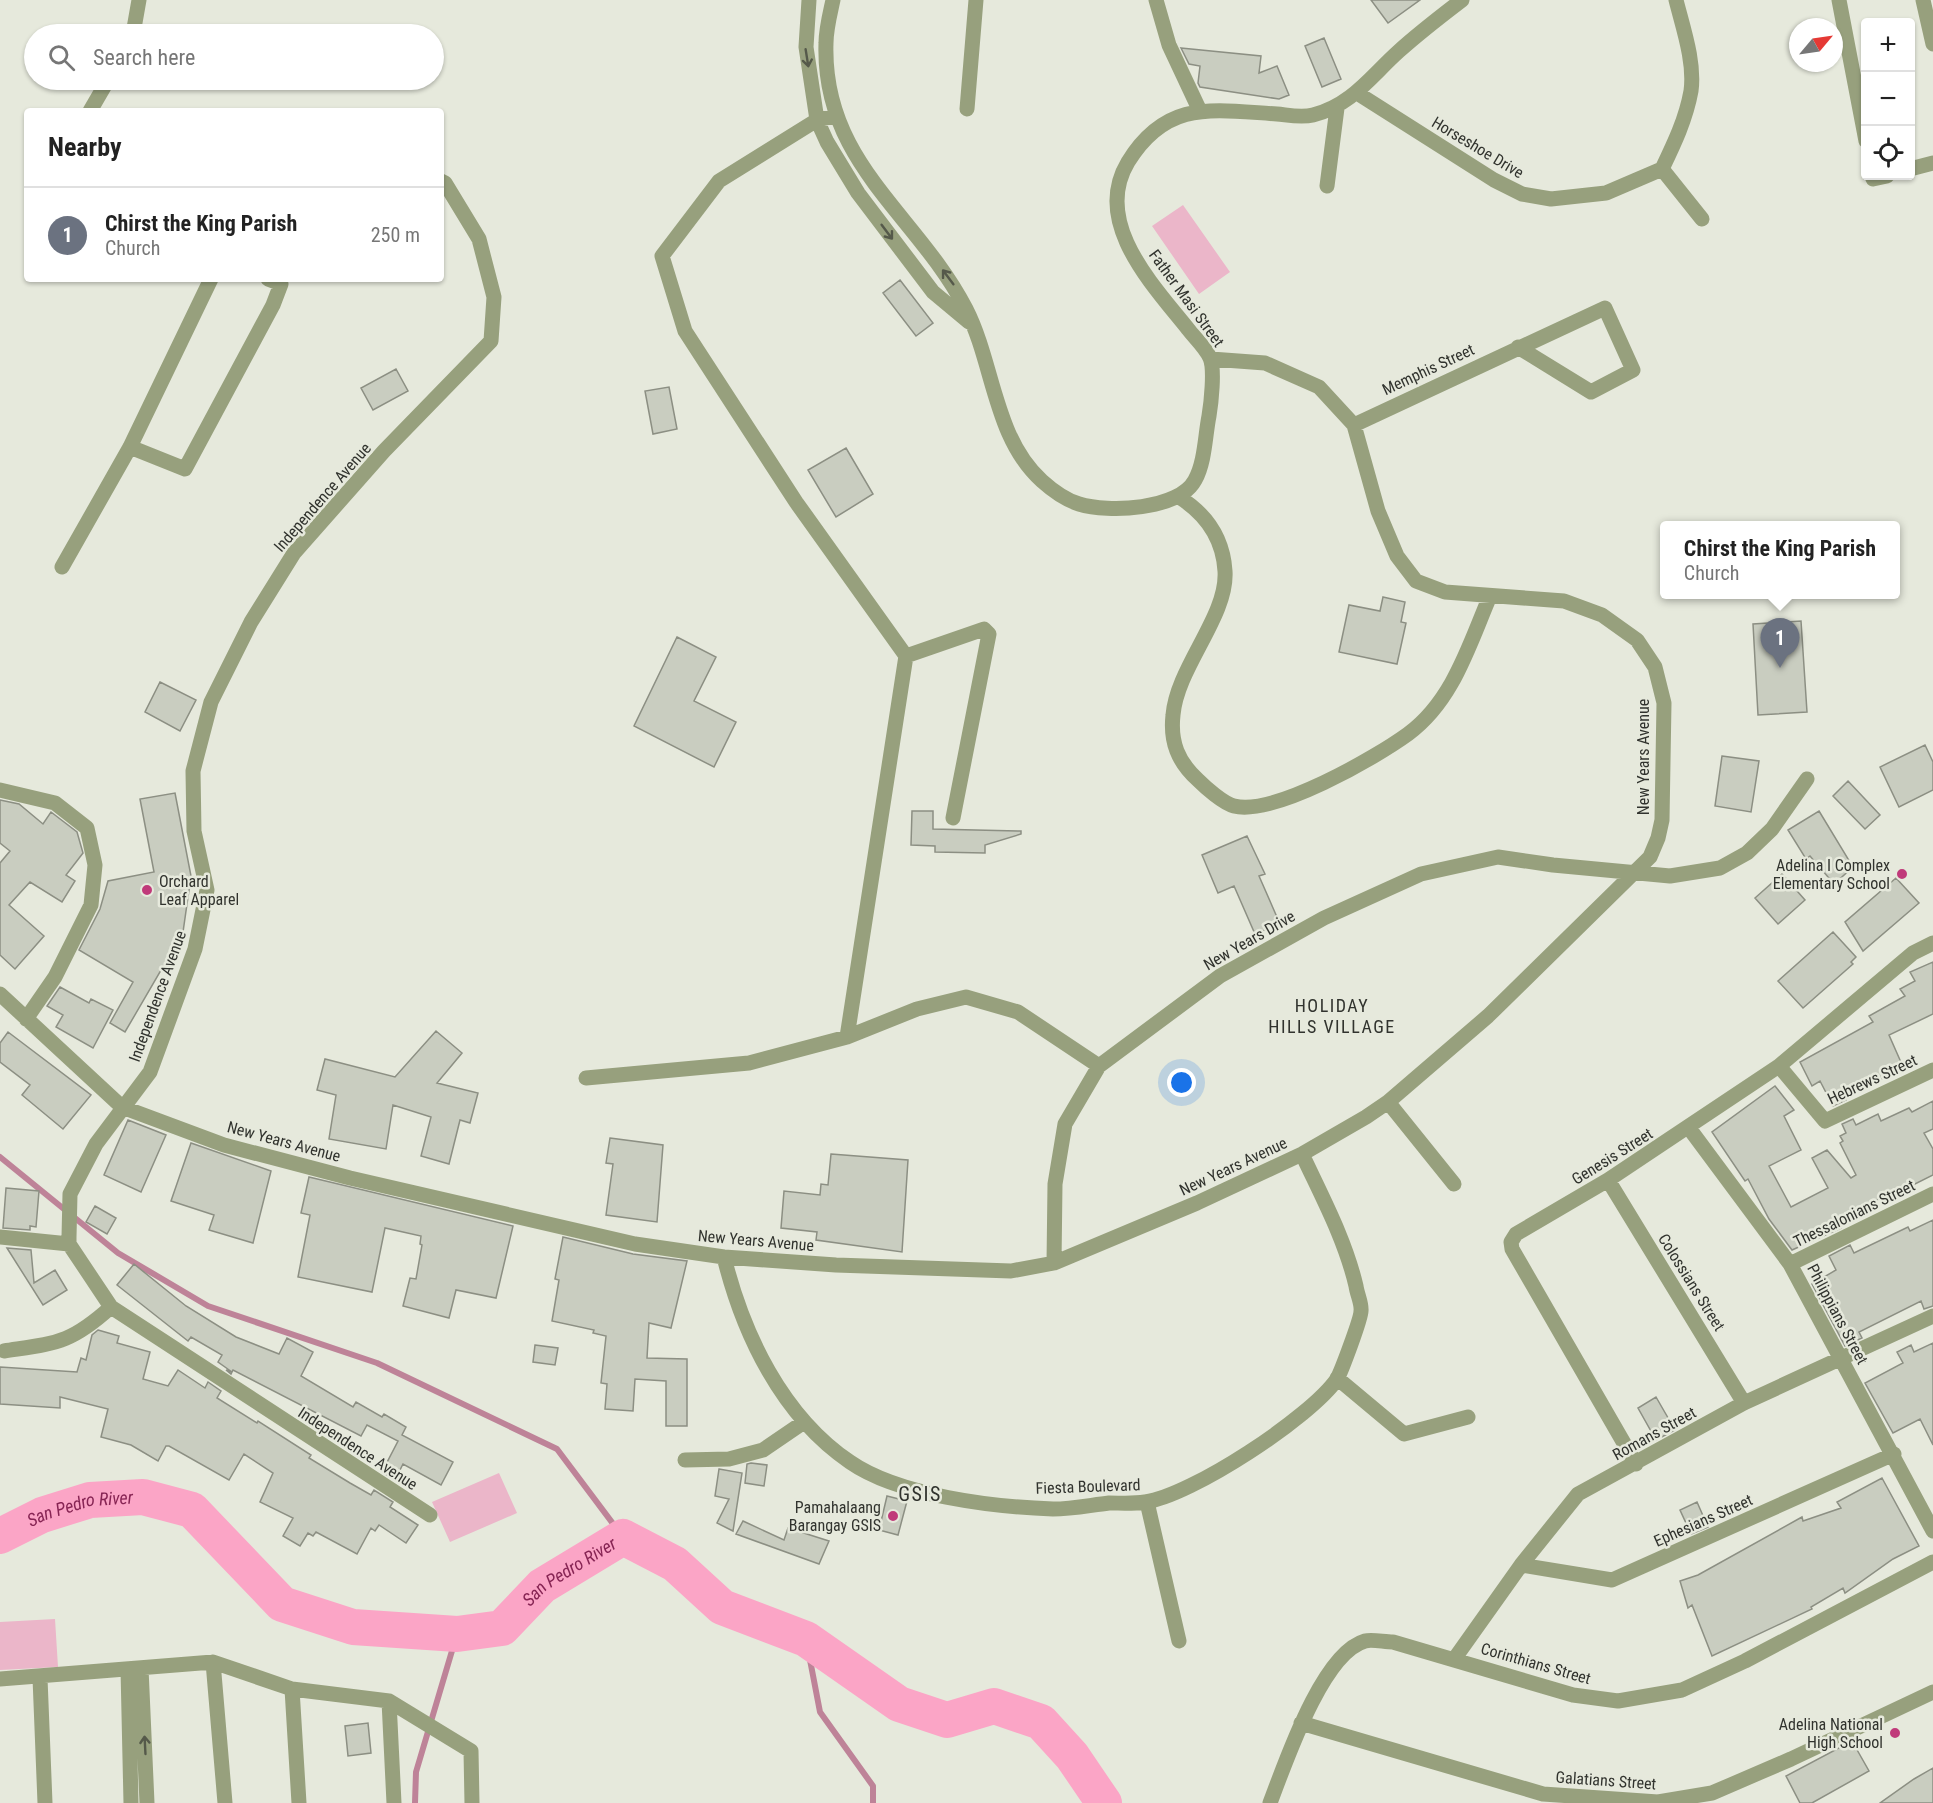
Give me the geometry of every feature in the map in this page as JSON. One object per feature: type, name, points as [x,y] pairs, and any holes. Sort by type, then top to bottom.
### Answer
[{"type":"street","points":[[135,24],[139,0]]},
{"type":"street","points":[[809,0],[806,48],[817,120],[827,142],[858,193],[926,283],[976,328]]},
{"type":"street","points":[[833,0],[826,42],[829,86],[835,116],[855,159],[953,284],[976,328],[1014,447],[1027,467],[1051,488],[1078,504],[1116,508],[1148,506],[1179,497],[1199,510],[1211,525],[1220,548],[1225,572],[1221,595],[1180,683],[1173,715],[1174,744],[1184,767],[1204,786],[1234,806],[1260,806],[1285,800],[1384,752],[1419,726],[1448,693],[1490,596]]},
{"type":"street","points":[[967,109],[976,0]]},
{"type":"street","points":[[1156,0],[1169,45],[1199,109]]},
{"type":"street","name":"Father Masi Street","points":[[1179,497],[1194,482],[1202,458],[1211,404],[1211,359],[1146,276],[1118,223],[1117,193],[1127,164],[1161,125],[1199,109],[1307,116],[1336,108],[1357,93],[1398,52],[1462,0]]},
{"type":"street","points":[[1676,0],[1688,52],[1691,89],[1682,127],[1662,169],[1702,219]]},
{"type":"street","points":[[1839,0],[1863,126]]},
{"type":"street","points":[[1923,0],[1933,44]]},
{"type":"street","points":[[92,108],[102,90]]},
{"type":"street","name":"Horseshoe Drive","points":[[1357,93],[1494,180],[1522,194],[1551,199],[1606,193],[1662,169]]},
{"type":"street","points":[[1327,186],[1336,108]]},
{"type":"street","points":[[835,116],[817,120],[719,181],[662,256],[685,331],[796,502],[906,656],[847,1037]]},
{"type":"street","points":[[1915,168],[1933,163]]},
{"type":"street","name":"Independence Avenue","points":[[430,1515],[111,1307],[69,1241],[70,1194],[96,1144],[150,1072],[195,949],[207,890],[194,831],[193,771],[211,702],[251,622],[294,553],[384,451],[491,341],[494,297],[479,239],[444,182]]},
{"type":"street","points":[[62,567],[130,447],[210,282]]},
{"type":"street","points":[[130,447],[185,469],[273,305],[281,284],[276,282]]},
{"type":"street","name":"Memphis Street","points":[[1354,425],[1518,347],[1605,308],[1633,370],[1591,392],[1518,347]]},
{"type":"street","name":"New Years Avenue","points":[[0,994],[122,1107],[224,1145],[350,1178],[635,1244],[724,1257],[962,1271],[1011,1271],[1054,1263],[1197,1203],[1302,1154],[1388,1102],[1488,1016],[1638,871],[1654,848],[1662,820],[1664,703],[1655,667],[1637,640],[1602,615],[1564,601],[1445,592],[1416,581],[1397,556],[1378,512],[1354,425],[1320,387],[1264,363],[1211,359]]},
{"type":"street","points":[[906,656],[984,629],[989,634],[953,818]]},
{"type":"street","name":"New Years Drive","points":[[1054,1263],[1055,1184],[1065,1124],[1099,1066],[1220,976],[1324,918],[1421,874],[1498,857],[1553,865],[1638,871],[1670,876],[1720,868],[1747,853],[1772,829],[1807,779]]},
{"type":"street","points":[[0,790],[55,803],[87,828],[95,865],[92,905],[55,977],[26,1019]]},
{"type":"street","name":"Genesis Street","points":[[1636,1464],[1512,1249],[1511,1242],[1516,1234],[1608,1180],[1779,1066],[1913,953],[1933,943]]},
{"type":"street","points":[[586,1078],[749,1063],[847,1037],[917,1009],[966,997],[1018,1011],[1099,1066]]},
{"type":"street","name":"Hebrews Street","points":[[1779,1066],[1825,1120],[1933,1070]]},
{"type":"street","points":[[1388,1102],[1454,1184]]},
{"type":"street","name":"Philippians Street","points":[[1689,1128],[1790,1264],[1894,1454],[1933,1531]]},
{"type":"street","name":"Fiesta Boulevard","points":[[724,1257],[731,1287],[754,1342],[776,1382],[804,1422],[851,1463],[900,1485],[979,1503],[1055,1509],[1147,1502],[1195,1484],[1257,1448],[1309,1408],[1337,1378],[1362,1312],[1348,1253],[1302,1154]]},
{"type":"street","name":"Colossians Street","points":[[1608,1180],[1744,1403]]},
{"type":"street","name":"Thessalonians Street","points":[[1790,1264],[1933,1194]]},
{"type":"street","points":[[0,1237],[69,1241]]},
{"type":"street","points":[[4,1351],[56,1343],[86,1329],[111,1307]]},
{"type":"street","name":"Romans Street","points":[[1455,1658],[1521,1565],[1578,1494],[1744,1403],[1842,1360],[1933,1316]]},
{"type":"street","points":[[1337,1378],[1404,1434],[1468,1417]]},
{"type":"street","points":[[685,1460],[729,1459],[764,1450],[804,1422]]},
{"type":"street","name":"Ephesians Street","points":[[1521,1565],[1612,1580],[1894,1454]]},
{"type":"street","points":[[1147,1502],[1179,1641]]},
{"type":"street","name":"Corinthians Street","points":[[1270,1803],[1301,1723],[1342,1655],[1365,1641],[1393,1642],[1455,1658],[1573,1695],[1618,1701],[1682,1690],[1745,1661],[1933,1562]]},
{"type":"street","points":[[213,1662],[225,1803]]},
{"type":"street","points":[[0,1679],[40,1678],[213,1662],[292,1689],[389,1701],[471,1751],[472,1803]]},
{"type":"street","points":[[131,1803],[134,1668]]},
{"type":"street","points":[[134,1668],[147,1803]]},
{"type":"street","points":[[40,1678],[45,1803]]},
{"type":"street","points":[[292,1689],[299,1803]]},
{"type":"street","name":"Galatians Street","points":[[1301,1723],[1543,1794],[1658,1802],[1712,1792],[1791,1759],[1933,1692]]},
{"type":"street","points":[[389,1701],[394,1803]]},
{"type":"shaded area","points":[[1183,205],[1230,272],[1199,294],[1152,226]]},
{"type":"shaded area","points":[[499,1473],[517,1513],[450,1542],[432,1502]]},
{"type":"shaded area","points":[[55,1619],[58,1667],[0,1670],[0,1622]]},
{"type":"building","points":[[1371,0],[1420,0],[1388,23]]},
{"type":"building","points":[[1324,38],[1341,79],[1322,87],[1305,46]]},
{"type":"building","points":[[1181,48],[1261,56],[1259,73],[1277,66],[1289,95],[1279,99],[1200,87],[1198,83],[1200,66],[1189,64]]},
{"type":"building","points":[[900,280],[933,323],[916,336],[883,293]]},
{"type":"building","points":[[396,369],[408,391],[373,410],[361,388]]},
{"type":"building","points":[[669,387],[677,429],[653,434],[645,391]]},
{"type":"building","points":[[846,448],[873,494],[836,517],[808,470]]},
{"type":"building","points":[[1383,597],[1405,602],[1401,622],[1406,623],[1397,664],[1339,652],[1349,605],[1380,611]]},
{"type":"building","points":[[1801,621],[1807,712],[1758,715],[1753,624]]},
{"type":"building","points":[[677,637],[716,657],[694,701],[736,722],[714,767],[634,726]]},
{"type":"building","points":[[160,682],[196,700],[180,731],[145,712]]},
{"type":"building","points":[[1925,745],[1933,762],[1933,790],[1899,807],[1880,767]]},
{"type":"building","points":[[1722,756],[1759,761],[1751,812],[1715,806]]},
{"type":"building","points":[[1848,781],[1880,815],[1865,829],[1833,796]]},
{"type":"building","name":"Orchard Leaf Apparel","points":[[175,793],[191,876],[181,946],[175,946],[125,1032],[110,1023],[133,982],[79,950],[100,909],[108,881],[154,872],[140,799]]},
{"type":"building","points":[[0,800],[19,804],[43,824],[51,812],[77,832],[83,853],[66,875],[75,881],[62,902],[30,882],[9,905],[44,936],[15,969],[0,955],[0,863],[10,851],[0,843]]},
{"type":"building","points":[[912,811],[933,811],[933,829],[1021,831],[1021,834],[985,845],[985,853],[935,852],[935,846],[911,845]]},
{"type":"building","points":[[1819,811],[1853,867],[1834,884],[1810,856],[1806,859],[1788,830]]},
{"type":"building","points":[[1247,836],[1265,874],[1259,876],[1280,924],[1255,934],[1234,886],[1218,893],[1202,855]]},
{"type":"building","points":[[1782,874],[1805,900],[1778,924],[1755,898]]},
{"type":"building","points":[[1896,878],[1919,903],[1863,951],[1845,922]]},
{"type":"building","points":[[1833,932],[1856,957],[1851,962],[1853,964],[1803,1008],[1778,981]]},
{"type":"building","points":[[1933,962],[1933,1014],[1889,1035],[1904,1069],[1879,1080],[1877,1076],[1842,1091],[1846,1100],[1833,1106],[1820,1081],[1812,1086],[1800,1062],[1873,1022],[1869,1016],[1905,996],[1900,989],[1915,981],[1910,972]]},
{"type":"building","points":[[60,987],[89,1003],[91,999],[113,1010],[93,1048],[56,1027],[63,1015],[47,1006]]},
{"type":"building","points":[[436,1031],[462,1053],[437,1083],[478,1093],[470,1123],[460,1120],[449,1164],[421,1156],[431,1117],[393,1105],[386,1149],[329,1139],[336,1095],[317,1090],[325,1059],[395,1077]]},
{"type":"building","points":[[8,1032],[91,1095],[63,1129],[22,1095],[30,1085],[0,1062],[0,1043]]},
{"type":"building","points":[[1775,1086],[1794,1110],[1784,1116],[1801,1150],[1769,1166],[1791,1207],[1828,1188],[1812,1158],[1827,1150],[1851,1178],[1856,1175],[1840,1143],[1843,1141],[1840,1136],[1846,1133],[1842,1124],[1853,1119],[1856,1125],[1878,1114],[1881,1121],[1909,1108],[1912,1112],[1933,1101],[1933,1129],[1924,1133],[1933,1149],[1933,1175],[1899,1192],[1897,1189],[1864,1207],[1866,1212],[1840,1225],[1841,1228],[1792,1250],[1769,1219],[1748,1179],[1745,1181],[1712,1132]]},
{"type":"building","points":[[128,1120],[166,1135],[141,1192],[104,1175]]},
{"type":"building","points":[[610,1138],[663,1145],[657,1222],[606,1215],[613,1164],[606,1163]]},
{"type":"building","points":[[191,1143],[271,1171],[253,1243],[209,1230],[214,1215],[171,1201]]},
{"type":"building","points":[[831,1154],[908,1160],[902,1252],[816,1240],[817,1232],[781,1228],[784,1191],[820,1195],[821,1184],[828,1185]]},
{"type":"building","points":[[309,1177],[513,1226],[496,1298],[456,1290],[449,1318],[403,1306],[410,1278],[416,1279],[422,1245],[420,1244],[421,1236],[385,1228],[372,1292],[298,1277],[310,1215],[301,1213]]},
{"type":"building","points":[[6,1188],[39,1191],[36,1227],[30,1226],[30,1230],[3,1228]]},
{"type":"building","points":[[95,1206],[116,1218],[107,1234],[86,1222]]},
{"type":"building","points":[[1933,1220],[1933,1306],[1924,1309],[1921,1301],[1859,1332],[1862,1338],[1845,1346],[1812,1284],[1836,1270],[1829,1256],[1850,1245],[1854,1253],[1908,1227],[1910,1231]]},
{"type":"building","points":[[563,1237],[633,1254],[687,1261],[671,1328],[649,1323],[647,1358],[687,1359],[687,1426],[666,1426],[666,1381],[635,1379],[633,1411],[605,1409],[607,1384],[601,1383],[606,1336],[593,1333],[594,1330],[552,1321],[559,1280],[555,1279]]},
{"type":"building","points":[[7,1248],[31,1250],[34,1283],[55,1270],[67,1290],[43,1305]]},
{"type":"building","points":[[134,1264],[186,1306],[236,1337],[279,1354],[287,1338],[313,1352],[301,1376],[353,1407],[356,1402],[382,1417],[384,1414],[406,1427],[402,1435],[453,1462],[441,1485],[403,1464],[395,1480],[382,1472],[398,1441],[367,1425],[361,1436],[233,1370],[232,1372],[218,1362],[222,1355],[191,1337],[188,1341],[117,1285]]},
{"type":"building","points":[[98,1330],[119,1336],[117,1343],[150,1352],[143,1379],[168,1386],[178,1370],[205,1388],[208,1382],[221,1391],[217,1398],[257,1423],[258,1421],[311,1455],[309,1458],[350,1483],[371,1495],[374,1490],[393,1502],[390,1507],[418,1525],[406,1543],[379,1525],[375,1531],[371,1528],[357,1554],[316,1532],[313,1536],[308,1533],[300,1546],[283,1536],[293,1518],[260,1502],[273,1473],[244,1454],[229,1480],[169,1446],[166,1446],[158,1461],[131,1445],[101,1437],[108,1409],[60,1397],[60,1408],[0,1404],[0,1367],[77,1372],[81,1358],[86,1360],[92,1335]]},
{"type":"building","points":[[1933,1343],[1933,1445],[1920,1419],[1893,1433],[1865,1383],[1903,1363],[1897,1352],[1911,1345],[1914,1352]]},
{"type":"building","points":[[535,1345],[558,1348],[555,1365],[533,1362]]},
{"type":"building","points":[[1656,1397],[1675,1430],[1656,1440],[1638,1408]]},
{"type":"building","points":[[747,1464],[767,1465],[764,1486],[745,1483]]},
{"type":"building","points":[[719,1469],[742,1473],[733,1531],[717,1523],[729,1499],[715,1496]]},
{"type":"building","points":[[1882,1478],[1919,1546],[1893,1559],[1845,1593],[1843,1588],[1811,1607],[1812,1609],[1712,1656],[1692,1605],[1688,1608],[1680,1581],[1698,1575],[1802,1517],[1803,1521],[1841,1508],[1837,1502]]},
{"type":"building","name":"Pamahalaang Barangay GSIS","points":[[887,1496],[907,1501],[898,1535],[879,1530]]},
{"type":"building","points":[[1697,1502],[1708,1527],[1691,1534],[1680,1510]]},
{"type":"building","points":[[743,1521],[784,1540],[788,1528],[829,1541],[819,1564],[736,1534]]},
{"type":"building","points":[[368,1723],[371,1753],[348,1756],[345,1726]]},
{"type":"building","points":[[1852,1741],[1869,1771],[1812,1803],[1800,1803],[1786,1776]]},
{"type":"building","points":[[1933,1768],[1933,1803],[1880,1803],[1914,1779]]},
{"type":"waterway","points":[[0,1157],[118,1253],[208,1306],[377,1363],[557,1449],[623,1537]]},
{"type":"waterway","name":"San Pedro River","points":[[0,1536],[42,1515],[90,1500],[143,1497],[192,1510],[282,1604],[353,1627],[457,1634],[502,1628],[542,1586],[623,1537],[675,1564],[722,1607],[806,1639],[899,1704],[947,1720],[994,1706],[1041,1722],[1072,1756],[1104,1803]]},
{"type":"waterway","points":[[415,1803],[416,1772],[457,1634]]},
{"type":"waterway","points":[[806,1639],[820,1712],[873,1786],[873,1803]]},
{"type":"place","name":"Chirst the King Parish","points":[[1780,668]]},
{"type":"place","name":"Adelina I Complex Elementary School","points":[[1902,874]]},
{"type":"place","name":"Orchard Leaf Apparel","points":[[147,890]]},
{"type":"place","name":"Pamahalaang Barangay GSIS","points":[[893,1516]]},
{"type":"place","name":"Adelina National High School","points":[[1895,1733]]},
{"type":"district","name":"HOLIDAY HILLS VILLAGE","points":[[1332,1016]]},
{"type":"district","name":"GSIS","points":[[920,1494]]}]
